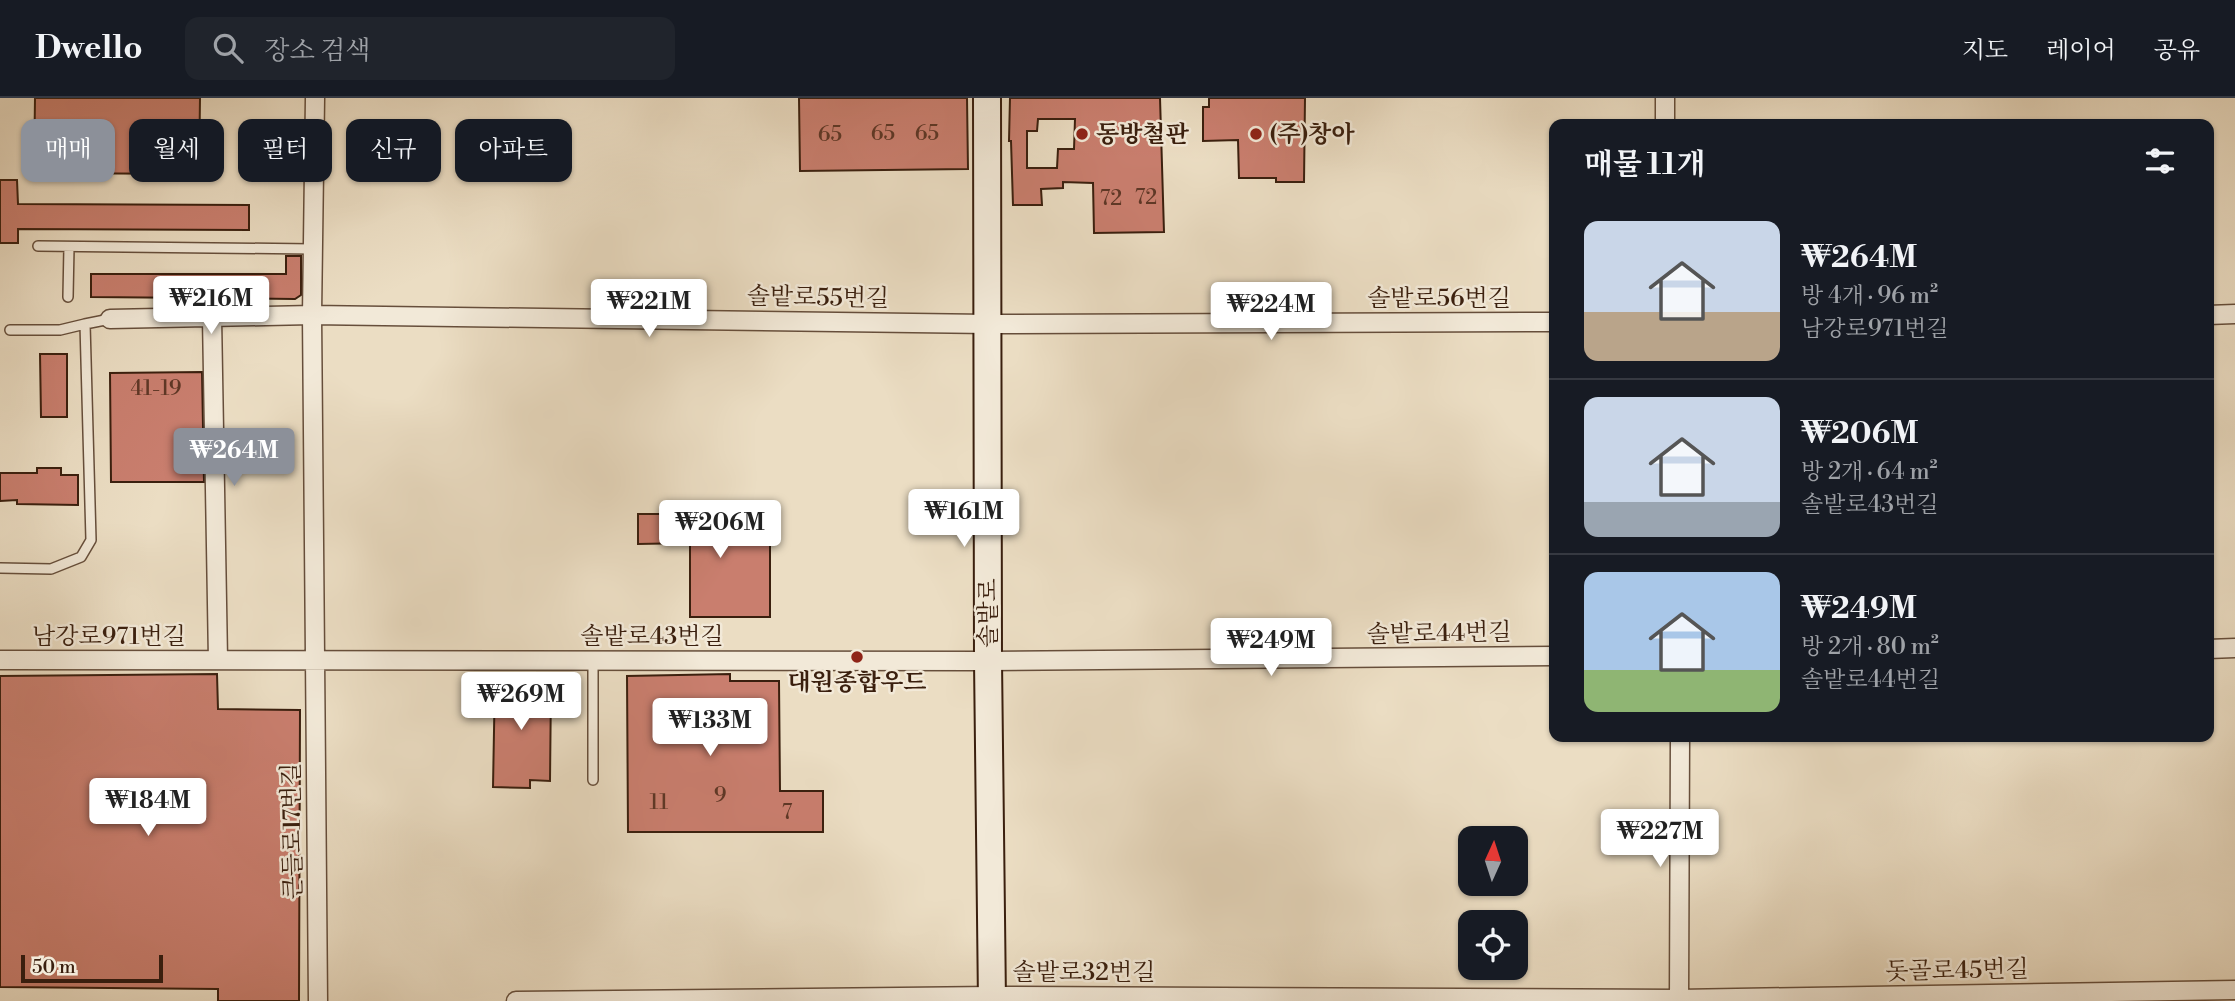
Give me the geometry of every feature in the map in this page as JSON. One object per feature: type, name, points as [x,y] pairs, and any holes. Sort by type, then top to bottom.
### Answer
[{"type":"street","name":"큰들로17번길","points":[[315,98],[312,315],[318,1001]]},
{"type":"street","name":"솔밭로","points":[[987,98],[988,662],[992,998]]},
{"type":"street","points":[[1665,98],[1665,119]]},
{"type":"street","points":[[2214,315],[2235,314]]},
{"type":"street","name":"솔밭로55번길","points":[[312,315],[988,324]]},
{"type":"street","points":[[110,318],[312,315]]},
{"type":"street","name":"남강로971번길","points":[[212,317],[218,660]]},
{"type":"street","name":"솔밭로56번길","points":[[988,324],[1549,322]]},
{"type":"street","points":[[2214,649],[2235,648]]},
{"type":"street","name":"솔밭로44번길","points":[[988,662],[1549,656]]},
{"type":"street","name":"남강로971번길","points":[[0,660],[315,660]]},
{"type":"street","name":"솔밭로43번길","points":[[315,660],[988,662]]},
{"type":"street","points":[[1679,1000],[1681,742]]},
{"type":"street","name":"돗골로45번길","points":[[1679,1000],[2235,990]]},
{"type":"street","name":"솔밭로32번길","points":[[516,1001],[992,998],[1679,1000]]},
{"type":"lane","points":[[38,246],[312,249]]},
{"type":"lane","points":[[68,297],[69,247]]},
{"type":"lane","points":[[10,330],[60,330],[110,318]]},
{"type":"lane","points":[[0,568],[51,569],[81,557],[91,540],[85,324]]},
{"type":"lane","points":[[593,661],[593,780]]},
{"type":"building","points":[[35,98],[200,98],[200,119],[129,119],[129,174],[115,173],[115,119],[35,119]]},
{"type":"building","points":[[799,98],[967,98],[968,169],[800,171]]},
{"type":"building","points":[[1010,98],[1160,98],[1164,232],[1094,233],[1093,183],[1063,182],[1063,188],[1041,189],[1042,205],[1013,205],[1009,141]],"holes":[[[1038,119],[1075,119],[1074,149],[1058,149],[1057,168],[1027,168],[1027,131],[1037,131]]]},
{"type":"building","points":[[1209,98],[1305,98],[1304,182],[1276,182],[1276,178],[1239,178],[1238,140],[1203,141],[1203,107],[1209,107]]},
{"type":"building","points":[[0,180],[17,180],[18,204],[249,205],[249,230],[18,229],[18,243],[0,243]]},
{"type":"building","points":[[286,256],[301,256],[301,295],[295,299],[91,297],[91,274],[286,274]]},
{"type":"building","points":[[40,354],[67,354],[67,417],[41,417]]},
{"type":"building","points":[[202,372],[204,482],[111,482],[110,373]]},
{"type":"building","points":[[37,468],[61,468],[61,475],[78,475],[78,505],[17,504],[17,500],[0,501],[0,473],[37,473]]},
{"type":"building","points":[[638,514],[770,514],[770,617],[690,617],[690,543],[638,544]]},
{"type":"building","points":[[217,674],[218,709],[300,710],[299,1001],[218,1001],[218,989],[0,987],[0,676]]},
{"type":"building","points":[[730,674],[730,681],[779,681],[780,791],[823,791],[823,832],[628,832],[627,676]]},
{"type":"building","points":[[495,676],[529,676],[528,685],[551,685],[550,781],[530,780],[530,788],[493,787]]},
{"type":"place","name":"동방철판","points":[[1082,134]]},
{"type":"place","name":"(주)창아","points":[[1256,134]]},
{"type":"place","name":"대원종합우드","points":[[857,657]]}]
